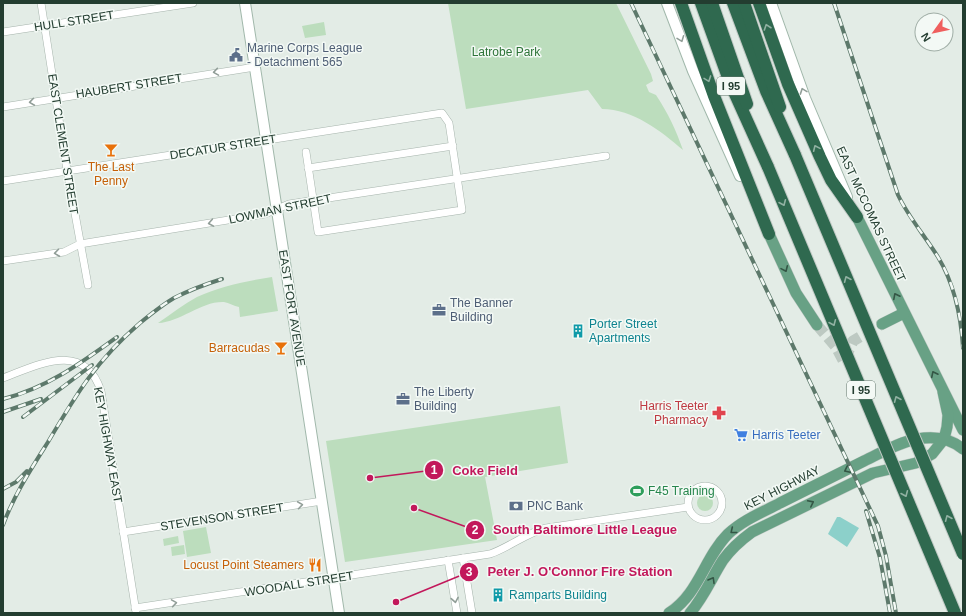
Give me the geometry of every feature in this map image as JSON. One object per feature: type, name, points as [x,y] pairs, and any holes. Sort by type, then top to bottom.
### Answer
[{"type":"highway","points":[[681,3],[714,96],[769,234]]},
{"type":"highway","name":"I 95","points":[[701,3],[730,83],[768,167],[955,613]]},
{"type":"highway","name":"I 95","points":[[712,3],[768,167]]},
{"type":"highway","name":"I 95","points":[[733,3],[766,91],[795,155],[963,554]]},
{"type":"highway","name":"I 95","points":[[744,3],[795,155]]},
{"type":"highway","points":[[759,3],[788,84],[820,157],[831,180],[857,217]]},
{"type":"main road","name":"EAST MCCOMAS STREET","points":[[857,217],[963,430]]},
{"type":"main road","points":[[769,234],[796,293],[817,325]]},
{"type":"main road","points":[[882,324],[904,313]]},
{"type":"main road","points":[[690,613],[700,601],[723,561],[735,546],[752,532],[872,473],[922,461],[937,449],[944,438],[948,415],[943,392]]},
{"type":"main road","name":"KEY HIGHWAY","points":[[669,613],[685,601],[698,582],[710,557],[723,540],[743,523],[836,475],[907,442],[921,438],[944,438]]},
{"type":"main road","points":[[944,438],[963,449]]},
{"type":"street","name":"EAST CLEMENT STREET","points":[[41,3],[67,171],[88,285]]},
{"type":"street","name":"HULL STREET","points":[[3,32],[193,3]]},
{"type":"street","name":"EAST FORT AVENUE","points":[[245,3],[339,613]]},
{"type":"street","points":[[667,3],[706,99],[751,200],[769,234]]},
{"type":"street","name":"EAST MCCOMAS STREET","points":[[771,3],[808,105],[857,217]]},
{"type":"street","name":"HAUBERT STREET","points":[[3,107],[254,66]]},
{"type":"street","name":"DECATUR STREET","points":[[3,181],[442,113],[449,123],[453,146]]},
{"type":"street","points":[[306,152],[308,168],[314,200],[318,232],[462,210],[453,146],[308,168]]},
{"type":"street","name":"LOWMAN STREET","points":[[3,261],[64,252],[80,244],[265,214],[288,204],[606,156]]},
{"type":"street","name":"KEY HIGHWAY EAST","points":[[3,378],[46,362],[60,360],[70,360],[80,364],[95,378],[101,391],[135,611]]},
{"type":"street","points":[[704,486],[710,486],[718,492],[723,501],[723,506],[718,515],[710,520],[696,518],[688,507],[689,497],[692,493],[704,486]]},
{"type":"street","name":"STEVENSON STREET","points":[[123,532],[322,501]]},
{"type":"street","name":"WOODALL STREET","points":[[135,611],[463,558],[498,551],[531,532],[546,528],[688,507]]},
{"type":"street","points":[[463,558],[472,613]]},
{"type":"street","points":[[448,560],[457,613]]},
{"type":"green space","name":"Latrobe Park","points":[[448,3],[616,3],[651,74],[653,81],[646,85],[649,92],[656,95],[664,108],[675,129],[683,150],[646,122],[625,113],[602,109],[588,90],[466,109]]},
{"type":"green space","points":[[324,22],[326,35],[305,38],[302,26]]},
{"type":"green space","points":[[272,277],[278,311],[240,317],[239,307],[224,302],[207,305],[175,319],[158,323],[187,303],[206,293],[234,284]]},
{"type":"green space","points":[[560,406],[568,463],[485,477],[497,540],[345,562],[326,441]]},
{"type":"green space","points":[[702,495],[708,495],[713,500],[711,509],[708,511],[702,511],[697,506],[697,500]]},
{"type":"green space","points":[[206,527],[211,553],[187,557],[183,531]]},
{"type":"green space","points":[[178,536],[179,543],[164,546],[163,539]]},
{"type":"green space","points":[[184,545],[185,554],[172,556],[171,547]]},
{"type":"water","points":[[837,517],[840,517],[859,528],[847,547],[828,534]]},
{"type":"tunnel","points":[[845,359],[853,341],[882,324]]},
{"type":"tunnel","points":[[817,325],[836,347],[845,364]]},
{"type":"railway","points":[[631,3],[878,526],[886,556],[896,613]]},
{"type":"railway","points":[[834,3],[898,195],[938,257],[949,279],[959,313],[963,348]]},
{"type":"railway","points":[[3,525],[23,482],[68,408],[99,364],[140,323],[174,298],[222,279]]},
{"type":"railway","points":[[3,399],[34,388],[63,374],[117,337]]},
{"type":"railway","points":[[23,417],[92,365]]},
{"type":"railway","points":[[3,412],[41,399]]},
{"type":"railway","points":[[3,489],[16,482],[27,471]]},
{"type":"railway","points":[[866,511],[880,558],[890,613]]},
{"type":"place","name":"Marine Corps League - Detachment 565","points":[[236,55]]},
{"type":"place","name":"The Last Penny","points":[[111,150]]},
{"type":"place","name":"The Banner Building","points":[[439,310]]},
{"type":"place","name":"Porter Street Apartments","points":[[578,331]]},
{"type":"place","name":"Barracudas","points":[[281,348]]},
{"type":"place","name":"The Liberty Building","points":[[403,399]]},
{"type":"place","name":"Harris Teeter Pharmacy","points":[[719,413]]},
{"type":"place","name":"Harris Teeter","points":[[741,435]]},
{"type":"place","name":"Coke Field","points":[[370,478]]},
{"type":"place","name":"F45 Training","points":[[637,491]]},
{"type":"place","name":"PNC Bank","points":[[516,506]]},
{"type":"place","name":"South Baltimore Little League","points":[[414,508]]},
{"type":"place","name":"Locust Point Steamers","points":[[315,565]]},
{"type":"place","name":"Ramparts Building","points":[[498,595]]},
{"type":"place","name":"Peter J. O'Connor Fire Station","points":[[396,602]]}]
